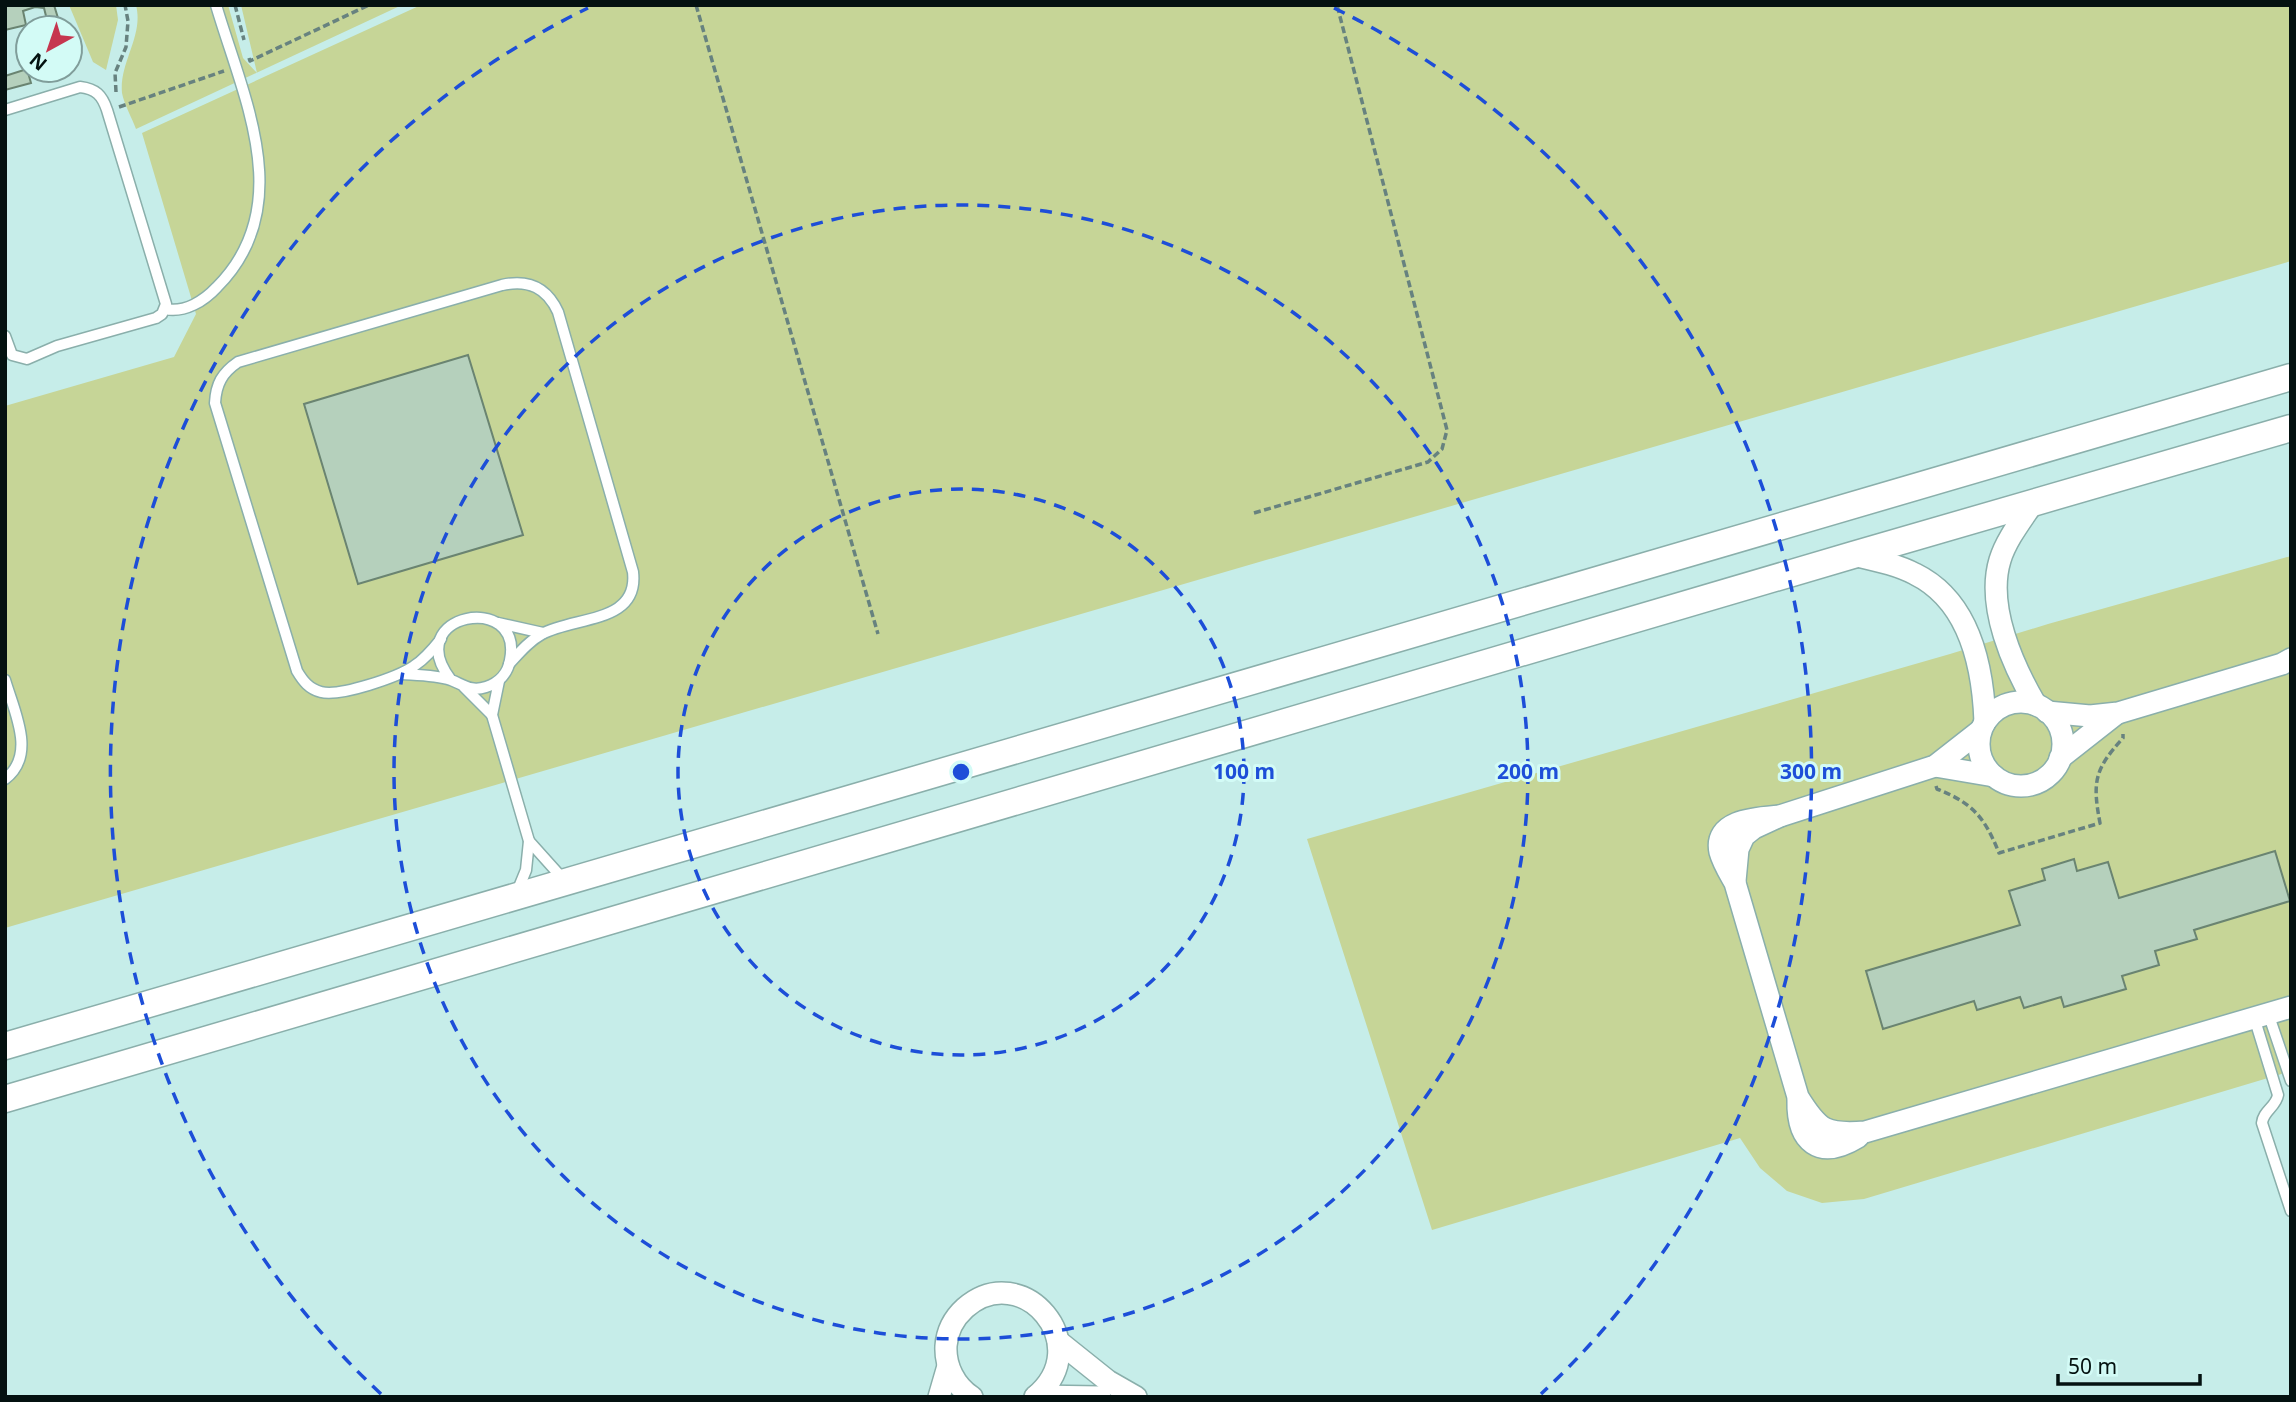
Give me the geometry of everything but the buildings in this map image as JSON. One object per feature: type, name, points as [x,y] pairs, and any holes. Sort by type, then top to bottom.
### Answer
[{"type":"street","points":[[5,1046],[2291,377]]},
{"type":"street","points":[[5,1099],[2291,428]]},
{"type":"street","points":[[2033,503],[2000,559],[1996,582],[2004,637],[2021,679],[2042,708],[2056,721],[2063,746],[2060,758]]},
{"type":"street","points":[[1853,555],[1916,574],[1954,607],[1964,623],[1980,672],[1983,726],[1979,743],[1981,755],[1994,776],[2004,782],[2026,786],[2047,777],[2060,758],[2120,713]]},
{"type":"street","points":[[2288,662],[2120,713],[2090,716],[2013,703],[1993,713],[1983,726],[1932,767],[1780,816],[1754,828],[1744,836],[1738,849],[1735,883],[1798,1097],[1816,1124],[1828,1132],[1865,1132],[2291,1007]]},
{"type":"street","points":[[1932,767],[1994,776]]},
{"type":"street","points":[[939,1397],[948,1366],[947,1343],[954,1321],[969,1304],[990,1295],[1013,1294],[1034,1303],[1050,1320],[1058,1341],[1057,1366],[1045,1388],[1035,1396]]},
{"type":"street","points":[[1058,1341],[1108,1381],[1136,1397]]},
{"type":"street","points":[[948,1366],[955,1381],[972,1397]]},
{"type":"street","points":[[1035,1396],[1100,1397]]},
{"type":"lane","points":[[165,309],[184,309],[214,290],[231,273],[243,253],[255,222],[261,186],[260,163],[254,131],[216,5]]},
{"type":"lane","points":[[5,110],[80,87],[90,88],[98,93],[107,110],[165,296],[165,309],[156,318],[57,346],[27,359],[12,355],[7,348],[5,336]]},
{"type":"lane","points":[[514,897],[526,870],[528,841],[492,715],[499,681],[509,664],[543,633],[612,612],[628,600],[635,582],[552,300],[543,290],[516,282],[238,362],[228,369],[220,379],[215,403],[297,671],[303,681],[324,693],[336,693],[401,674],[416,664],[441,639],[447,628],[470,616],[483,617],[511,628],[543,633]]},
{"type":"lane","points":[[495,622],[509,640],[509,664]]},
{"type":"lane","points":[[441,639],[438,654],[442,668],[451,680],[463,687],[492,715]]},
{"type":"lane","points":[[401,674],[451,680]]},
{"type":"lane","points":[[5,680],[23,744],[22,757],[5,779]]},
{"type":"lane","points":[[463,687],[482,688],[499,681]]},
{"type":"lane","points":[[528,841],[565,881]]},
{"type":"lane","points":[[2261,1015],[2291,1082]]},
{"type":"lane","points":[[2261,1015],[2278,1095],[2276,1102],[2263,1116],[2262,1123],[2291,1211]]},
{"type":"path","points":[[125,5],[128,21],[126,47],[115,72],[117,108],[234,68]]},
{"type":"path","points":[[235,5],[250,61],[369,5]]},
{"type":"path","points":[[696,5],[878,634]]},
{"type":"path","points":[[1254,513],[1428,461],[1442,449],[1447,430],[1337,5]]},
{"type":"path","points":[[1932,767],[1937,789],[1958,797],[1983,819],[1999,853],[2100,823],[2095,793],[2097,773],[2105,758],[2123,738],[2120,713]]},
{"type":"green space","points":[[69,5],[116,5],[118,20],[106,70],[93,62],[84,41],[84,14],[73,14]]},
{"type":"green space","points":[[136,5],[228,5],[243,58],[257,73],[136,129],[122,93],[122,82],[137,27]]},
{"type":"green space","points":[[241,5],[402,5],[257,73]]},
{"type":"green space","points":[[421,5],[2291,5],[2291,261],[5,928],[5,406],[174,357],[196,314],[142,133]]},
{"type":"green space","points":[[2291,556],[2291,1071],[1864,1199],[1822,1203],[1787,1191],[1760,1168],[1740,1138],[1432,1230],[1307,839]]}]
